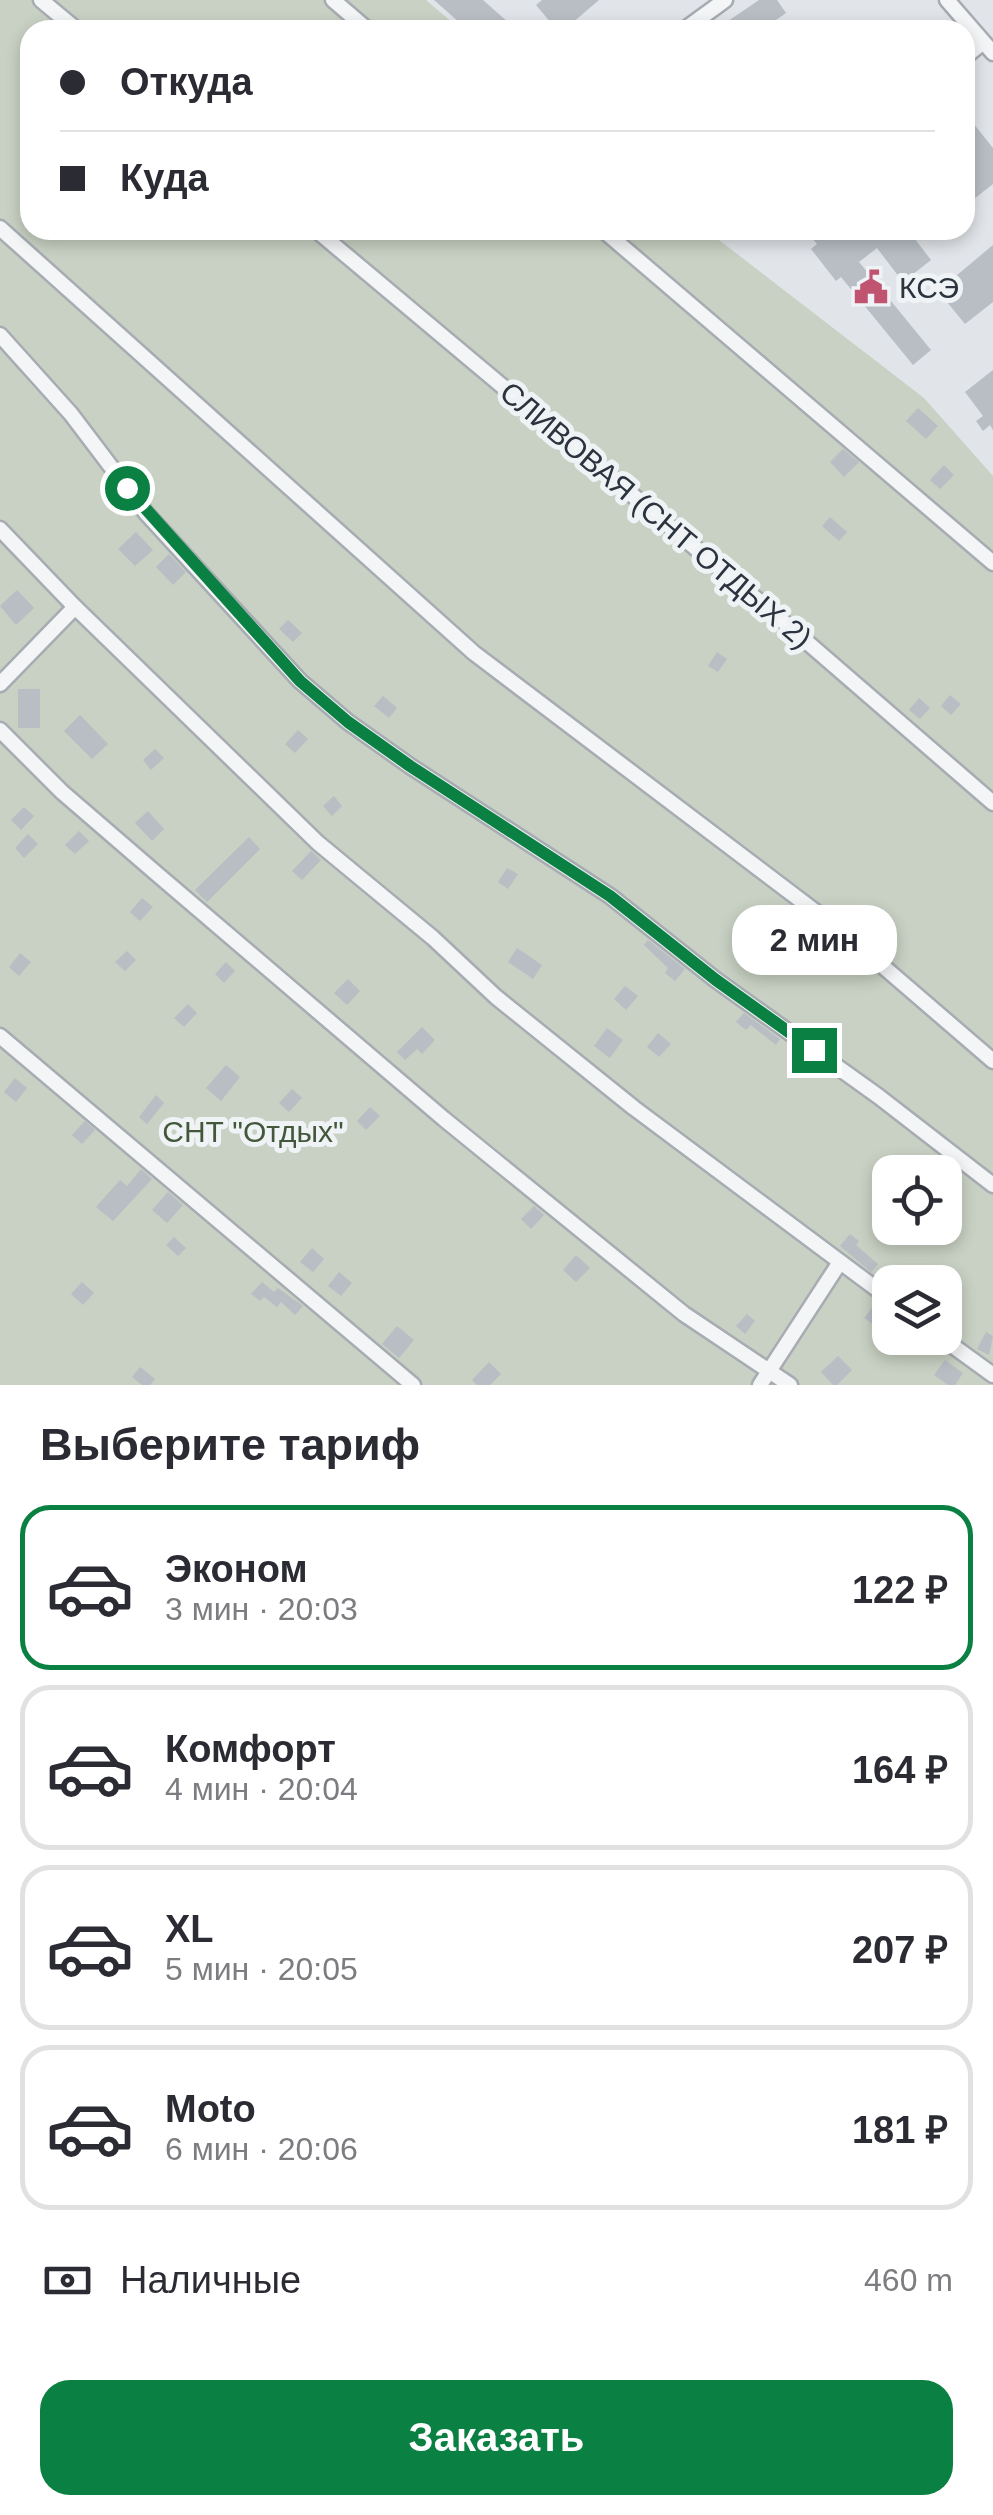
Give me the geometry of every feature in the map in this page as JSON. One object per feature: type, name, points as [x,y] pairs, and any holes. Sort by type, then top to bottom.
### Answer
[{"type":"street","points":[[41,0],[65,20]]},
{"type":"street","points":[[333,0],[356,20]]},
{"type":"street","points":[[697,20],[724,0]]},
{"type":"street","points":[[948,0],[965,20]]},
{"type":"street","points":[[0,228],[474,653],[850,936],[993,1060]]},
{"type":"street","name":"СЛИВОВАЯ (СНТ ОТДЫХ 2)","points":[[328,240],[993,803]]},
{"type":"street","points":[[615,240],[993,563]]},
{"type":"street","points":[[0,335],[71,414],[146,512],[300,681],[348,722],[410,766],[610,896],[716,980],[993,1184]]},
{"type":"street","points":[[0,529],[318,842],[496,998],[634,1108],[872,1286]]},
{"type":"street","points":[[0,684],[75,607]]},
{"type":"street","points":[[0,730],[62,792],[143,863],[444,1119],[684,1314],[790,1385]]},
{"type":"street","points":[[0,1036],[413,1385]]},
{"type":"street","points":[[760,1385],[840,1262]]},
{"type":"street","points":[[962,1353],[993,1375]]},
{"type":"green space","name":"СНТ \"Отдых\"","points":[[0,0],[426,0],[449,20],[20,20],[20,240],[719,240],[924,398],[993,476],[993,1385],[0,1385]]},
{"type":"building","points":[[434,0],[483,0],[506,20],[457,20]]},
{"type":"building","points":[[542,0],[599,0],[576,20],[549,20],[536,5]]},
{"type":"building","points":[[759,0],[777,0],[786,13],[776,20],[730,20]]},
{"type":"building","points":[[975,126],[993,148],[993,184],[975,198]]},
{"type":"building","points":[[814,240],[916,240],[931,260],[903,282],[877,248],[859,262],[931,350],[913,365],[841,277],[836,281],[811,249],[817,244]]},
{"type":"building","points":[[993,245],[993,302],[965,324],[938,291]]},
{"type":"building","points":[[993,370],[993,430],[990,425],[983,431],[976,421],[983,416],[965,392]]},
{"type":"building","points":[[918,408],[938,426],[926,439],[906,421]]},
{"type":"building","points":[[843,449],[859,462],[844,477],[830,462]]},
{"type":"building","points":[[944,465],[954,475],[940,489],[930,480]]},
{"type":"building","points":[[830,517],[847,532],[839,541],[822,526]]},
{"type":"building","points":[[136,532],[153,550],[135,566],[118,549]]},
{"type":"building","points":[[169,554],[186,572],[173,585],[156,567]]},
{"type":"building","points":[[17,590],[34,608],[16,625],[0,606]]},
{"type":"building","points":[[288,620],[302,633],[293,642],[279,629]]},
{"type":"building","points":[[717,652],[727,659],[718,672],[708,666]]},
{"type":"building","points":[[18,689],[40,689],[40,728],[18,728]]},
{"type":"building","points":[[950,695],[961,704],[951,715],[941,706]]},
{"type":"building","points":[[383,696],[397,708],[389,718],[374,706]]},
{"type":"building","points":[[919,698],[930,708],[920,719],[909,710]]},
{"type":"building","points":[[80,715],[108,744],[92,759],[64,731]]},
{"type":"building","points":[[298,730],[308,739],[295,753],[285,744]]},
{"type":"building","points":[[155,749],[164,758],[151,770],[143,760]]},
{"type":"building","points":[[334,796],[342,806],[332,816],[323,806]]},
{"type":"building","points":[[24,807],[34,816],[21,830],[11,820]]},
{"type":"building","points":[[148,811],[164,829],[152,841],[135,823]]},
{"type":"building","points":[[79,831],[89,841],[75,854],[65,845]]},
{"type":"building","points":[[28,834],[38,844],[24,858],[15,848]]},
{"type":"building","points":[[249,837],[260,849],[207,902],[195,890]]},
{"type":"building","points":[[311,851],[321,860],[302,880],[292,871]]},
{"type":"building","points":[[507,868],[518,874],[508,889],[498,882]]},
{"type":"building","points":[[142,898],[153,907],[140,921],[130,912]]},
{"type":"building","points":[[648,940],[685,969],[675,981],[665,973],[668,968],[644,945]]},
{"type":"building","points":[[517,948],[542,965],[533,979],[508,962]]},
{"type":"building","points":[[127,951],[136,960],[125,971],[115,962]]},
{"type":"building","points":[[20,953],[31,962],[19,976],[9,967]]},
{"type":"building","points":[[226,962],[235,971],[224,983],[215,974]]},
{"type":"building","points":[[348,979],[360,991],[347,1005],[334,993]]},
{"type":"building","points":[[625,986],[638,996],[626,1010],[614,999]]},
{"type":"building","points":[[188,1004],[197,1013],[184,1027],[174,1018]]},
{"type":"building","points":[[744,1013],[780,1039],[776,1045],[751,1025],[746,1030],[736,1022]]},
{"type":"building","points":[[422,1027],[435,1040],[422,1054],[417,1049],[405,1060],[397,1052]]},
{"type":"building","points":[[607,1028],[623,1040],[610,1058],[594,1046]]},
{"type":"building","points":[[658,1033],[671,1044],[659,1057],[647,1047]]},
{"type":"building","points":[[226,1065],[240,1077],[221,1101],[206,1088]]},
{"type":"building","points":[[15,1078],[27,1088],[16,1102],[4,1092]]},
{"type":"building","points":[[292,1089],[302,1098],[289,1112],[279,1103]]},
{"type":"building","points":[[156,1095],[164,1103],[147,1124],[139,1117]]},
{"type":"building","points":[[370,1107],[380,1116],[366,1130],[357,1121]]},
{"type":"building","points":[[85,1121],[95,1130],[82,1144],[72,1135]]},
{"type":"building","points":[[141,1169],[152,1179],[113,1221],[96,1207],[120,1180],[127,1186]]},
{"type":"building","points":[[168,1192],[183,1205],[167,1223],[152,1210]]},
{"type":"building","points":[[534,1206],[544,1215],[531,1229],[521,1219]]},
{"type":"building","points":[[850,1234],[859,1241],[856,1245],[878,1264],[872,1265],[871,1272],[840,1246]]},
{"type":"building","points":[[174,1237],[186,1248],[178,1256],[166,1245]]},
{"type":"building","points":[[312,1248],[324,1259],[313,1272],[300,1262]]},
{"type":"building","points":[[576,1255],[590,1268],[576,1282],[563,1270]]},
{"type":"building","points":[[339,1272],[352,1283],[341,1296],[328,1286]]},
{"type":"building","points":[[82,1282],[94,1293],[83,1305],[71,1294]]},
{"type":"building","points":[[262,1282],[303,1306],[295,1315],[281,1302],[277,1307],[264,1297],[260,1301],[251,1294]]},
{"type":"building","points":[[872,1308],[872,1324],[864,1318]]},
{"type":"building","points":[[747,1314],[755,1321],[745,1334],[736,1326]]},
{"type":"building","points":[[397,1326],[414,1340],[399,1358],[382,1344]]},
{"type":"building","points":[[986,1332],[993,1336],[989,1355],[977,1349]]},
{"type":"building","points":[[838,1356],[852,1370],[833,1385],[821,1372]]},
{"type":"building","points":[[945,1360],[963,1373],[955,1385],[948,1385],[934,1375]]},
{"type":"building","points":[[489,1362],[501,1374],[490,1385],[477,1385],[472,1380]]},
{"type":"building","points":[[140,1367],[155,1379],[150,1385],[142,1385],[132,1377]]},
{"type":"place","name":"КСЭ","points":[[871,287]]},
{"type":"route","points":[[127,488],[300,681],[348,722],[610,896],[716,980],[814,1050]]}]
